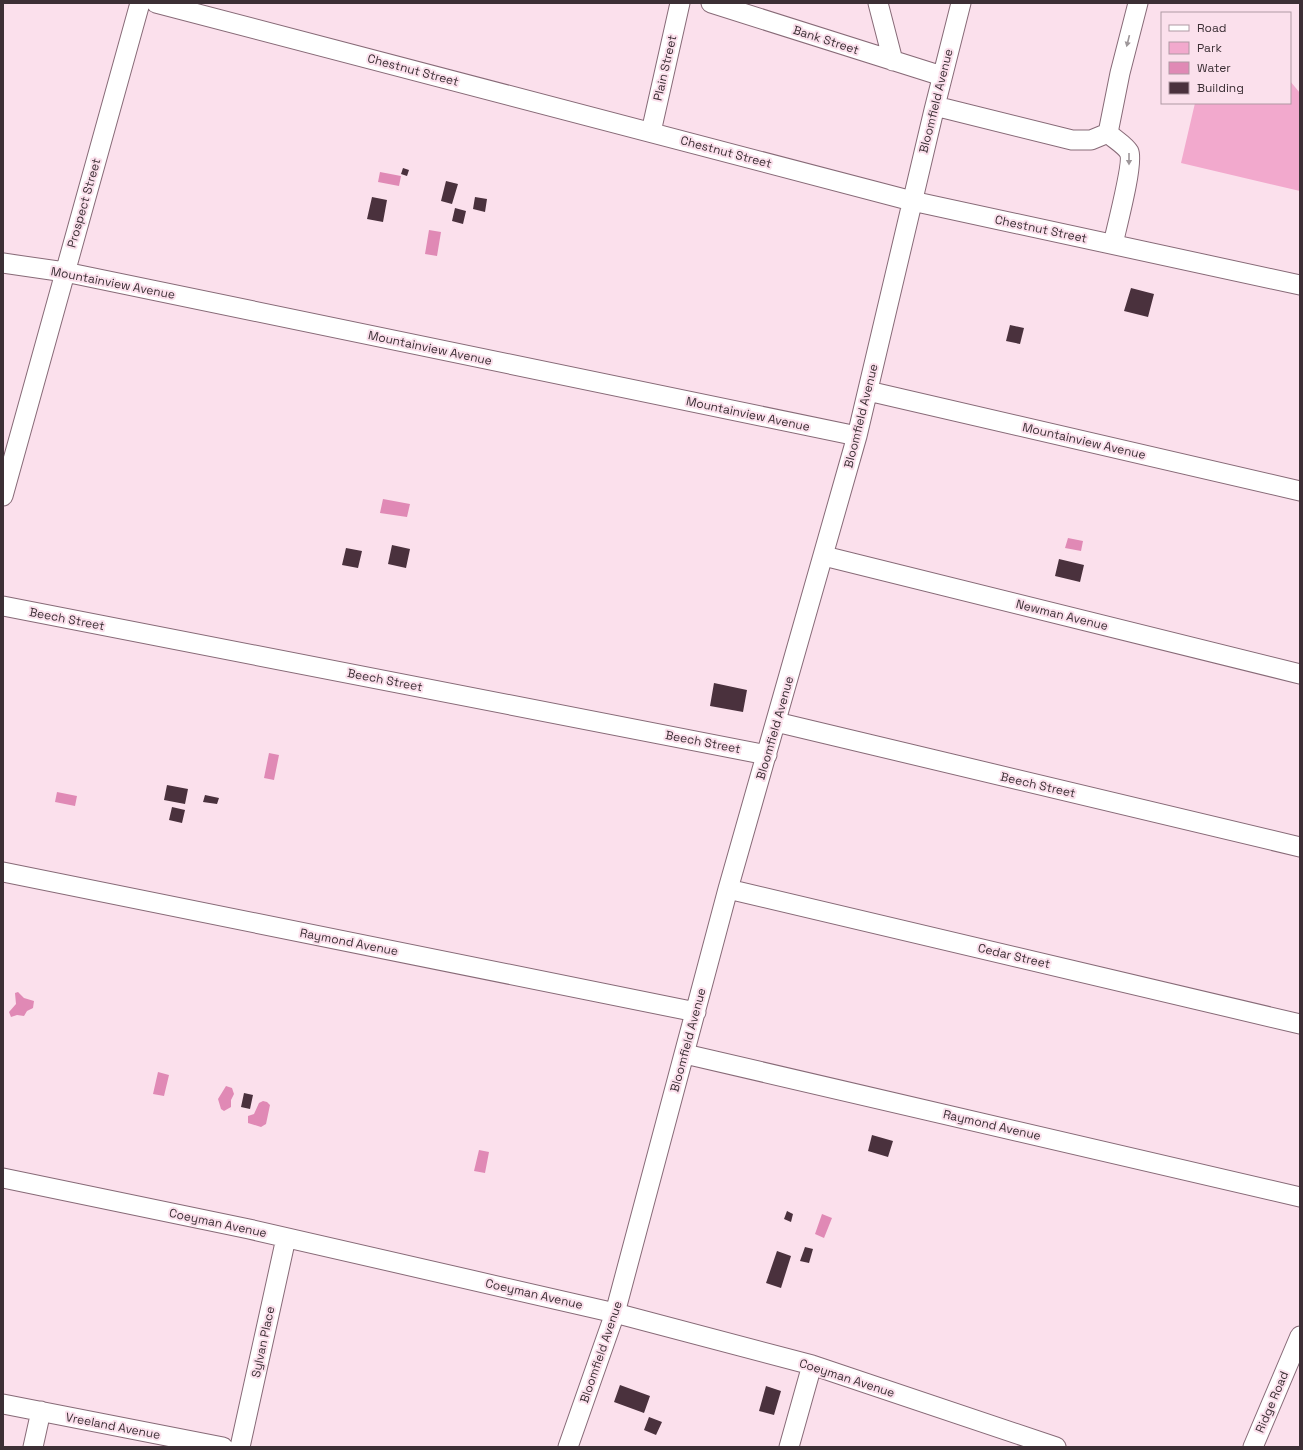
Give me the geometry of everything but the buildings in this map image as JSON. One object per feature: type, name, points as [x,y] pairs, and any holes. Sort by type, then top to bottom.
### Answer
[{"type":"street","name":"Prospect Street","points":[[3,496],[140,3]]},
{"type":"street","name":"Chestnut Street","points":[[156,3],[912,201],[1300,285]]},
{"type":"street","name":"Plain Street","points":[[651,132],[680,3]]},
{"type":"street","name":"Bank Street","points":[[711,3],[942,76]]},
{"type":"street","points":[[878,3],[893,60]]},
{"type":"street","name":"Bloomfield Avenue","points":[[568,1447],[615,1313],[728,889],[857,436],[934,106],[960,3]]},
{"type":"street","points":[[1108,134],[1120,73],[1138,3]]},
{"type":"street","points":[[934,106],[1072,140],[1091,140],[1108,134]]},
{"type":"street","points":[[1108,134],[1129,151],[1130,156],[1126,186],[1113,244]]},
{"type":"street","name":"Mountainview Avenue","points":[[3,263],[65,272],[857,436]]},
{"type":"street","name":"Mountainview Avenue","points":[[868,391],[1300,491]]},
{"type":"street","name":"Newman Avenue","points":[[824,556],[1300,674]]},
{"type":"street","name":"Beech Street","points":[[3,606],[767,754]]},
{"type":"street","name":"Beech Street","points":[[776,722],[1300,847]]},
{"type":"street","name":"Raymond Avenue","points":[[3,872],[696,1012]]},
{"type":"street","name":"Cedar Street","points":[[728,889],[1300,1024]]},
{"type":"street","name":"Raymond Avenue","points":[[685,1054],[1300,1197]]},
{"type":"street","name":"Coeyman Avenue","points":[[3,1178],[286,1238],[615,1313],[812,1365],[1056,1447]]},
{"type":"street","name":"Sylvan Place","points":[[240,1447],[286,1238]]},
{"type":"street","name":"Ridge Road","points":[[1253,1447],[1300,1336]]},
{"type":"street","points":[[789,1447],[812,1365]]},
{"type":"street","name":"Vreeland Avenue","points":[[3,1404],[223,1447]]},
{"type":"street","points":[[33,1447],[41,1412]]},
{"type":"green space","points":[[1291,82],[1300,93],[1300,191],[1181,163],[1195,104],[1291,104]]},
{"type":"water","points":[[380,172],[401,176],[399,186],[378,182]]},
{"type":"water","points":[[429,230],[441,232],[437,256],[425,254]]},
{"type":"water","points":[[383,499],[410,504],[407,517],[380,513]]},
{"type":"water","points":[[1068,538],[1083,541],[1081,551],[1065,548]]},
{"type":"water","points":[[269,753],[279,755],[274,780],[264,778]]},
{"type":"water","points":[[57,792],[77,796],[75,806],[55,802]]},
{"type":"water","points":[[18,992],[24,998],[34,1001],[33,1008],[27,1011],[24,1016],[17,1015],[11,1017],[9,1012],[16,1004],[15,993]]},
{"type":"water","points":[[158,1072],[169,1075],[164,1096],[153,1094]]},
{"type":"water","points":[[226,1086],[232,1088],[234,1094],[231,1100],[231,1107],[224,1111],[221,1109],[218,1099]]},
{"type":"water","points":[[263,1101],[270,1105],[266,1124],[261,1127],[248,1123],[248,1116],[254,1114],[259,1103]]},
{"type":"water","points":[[479,1150],[489,1152],[485,1173],[474,1171]]},
{"type":"water","points":[[822,1214],[832,1218],[824,1238],[815,1234]]}]
